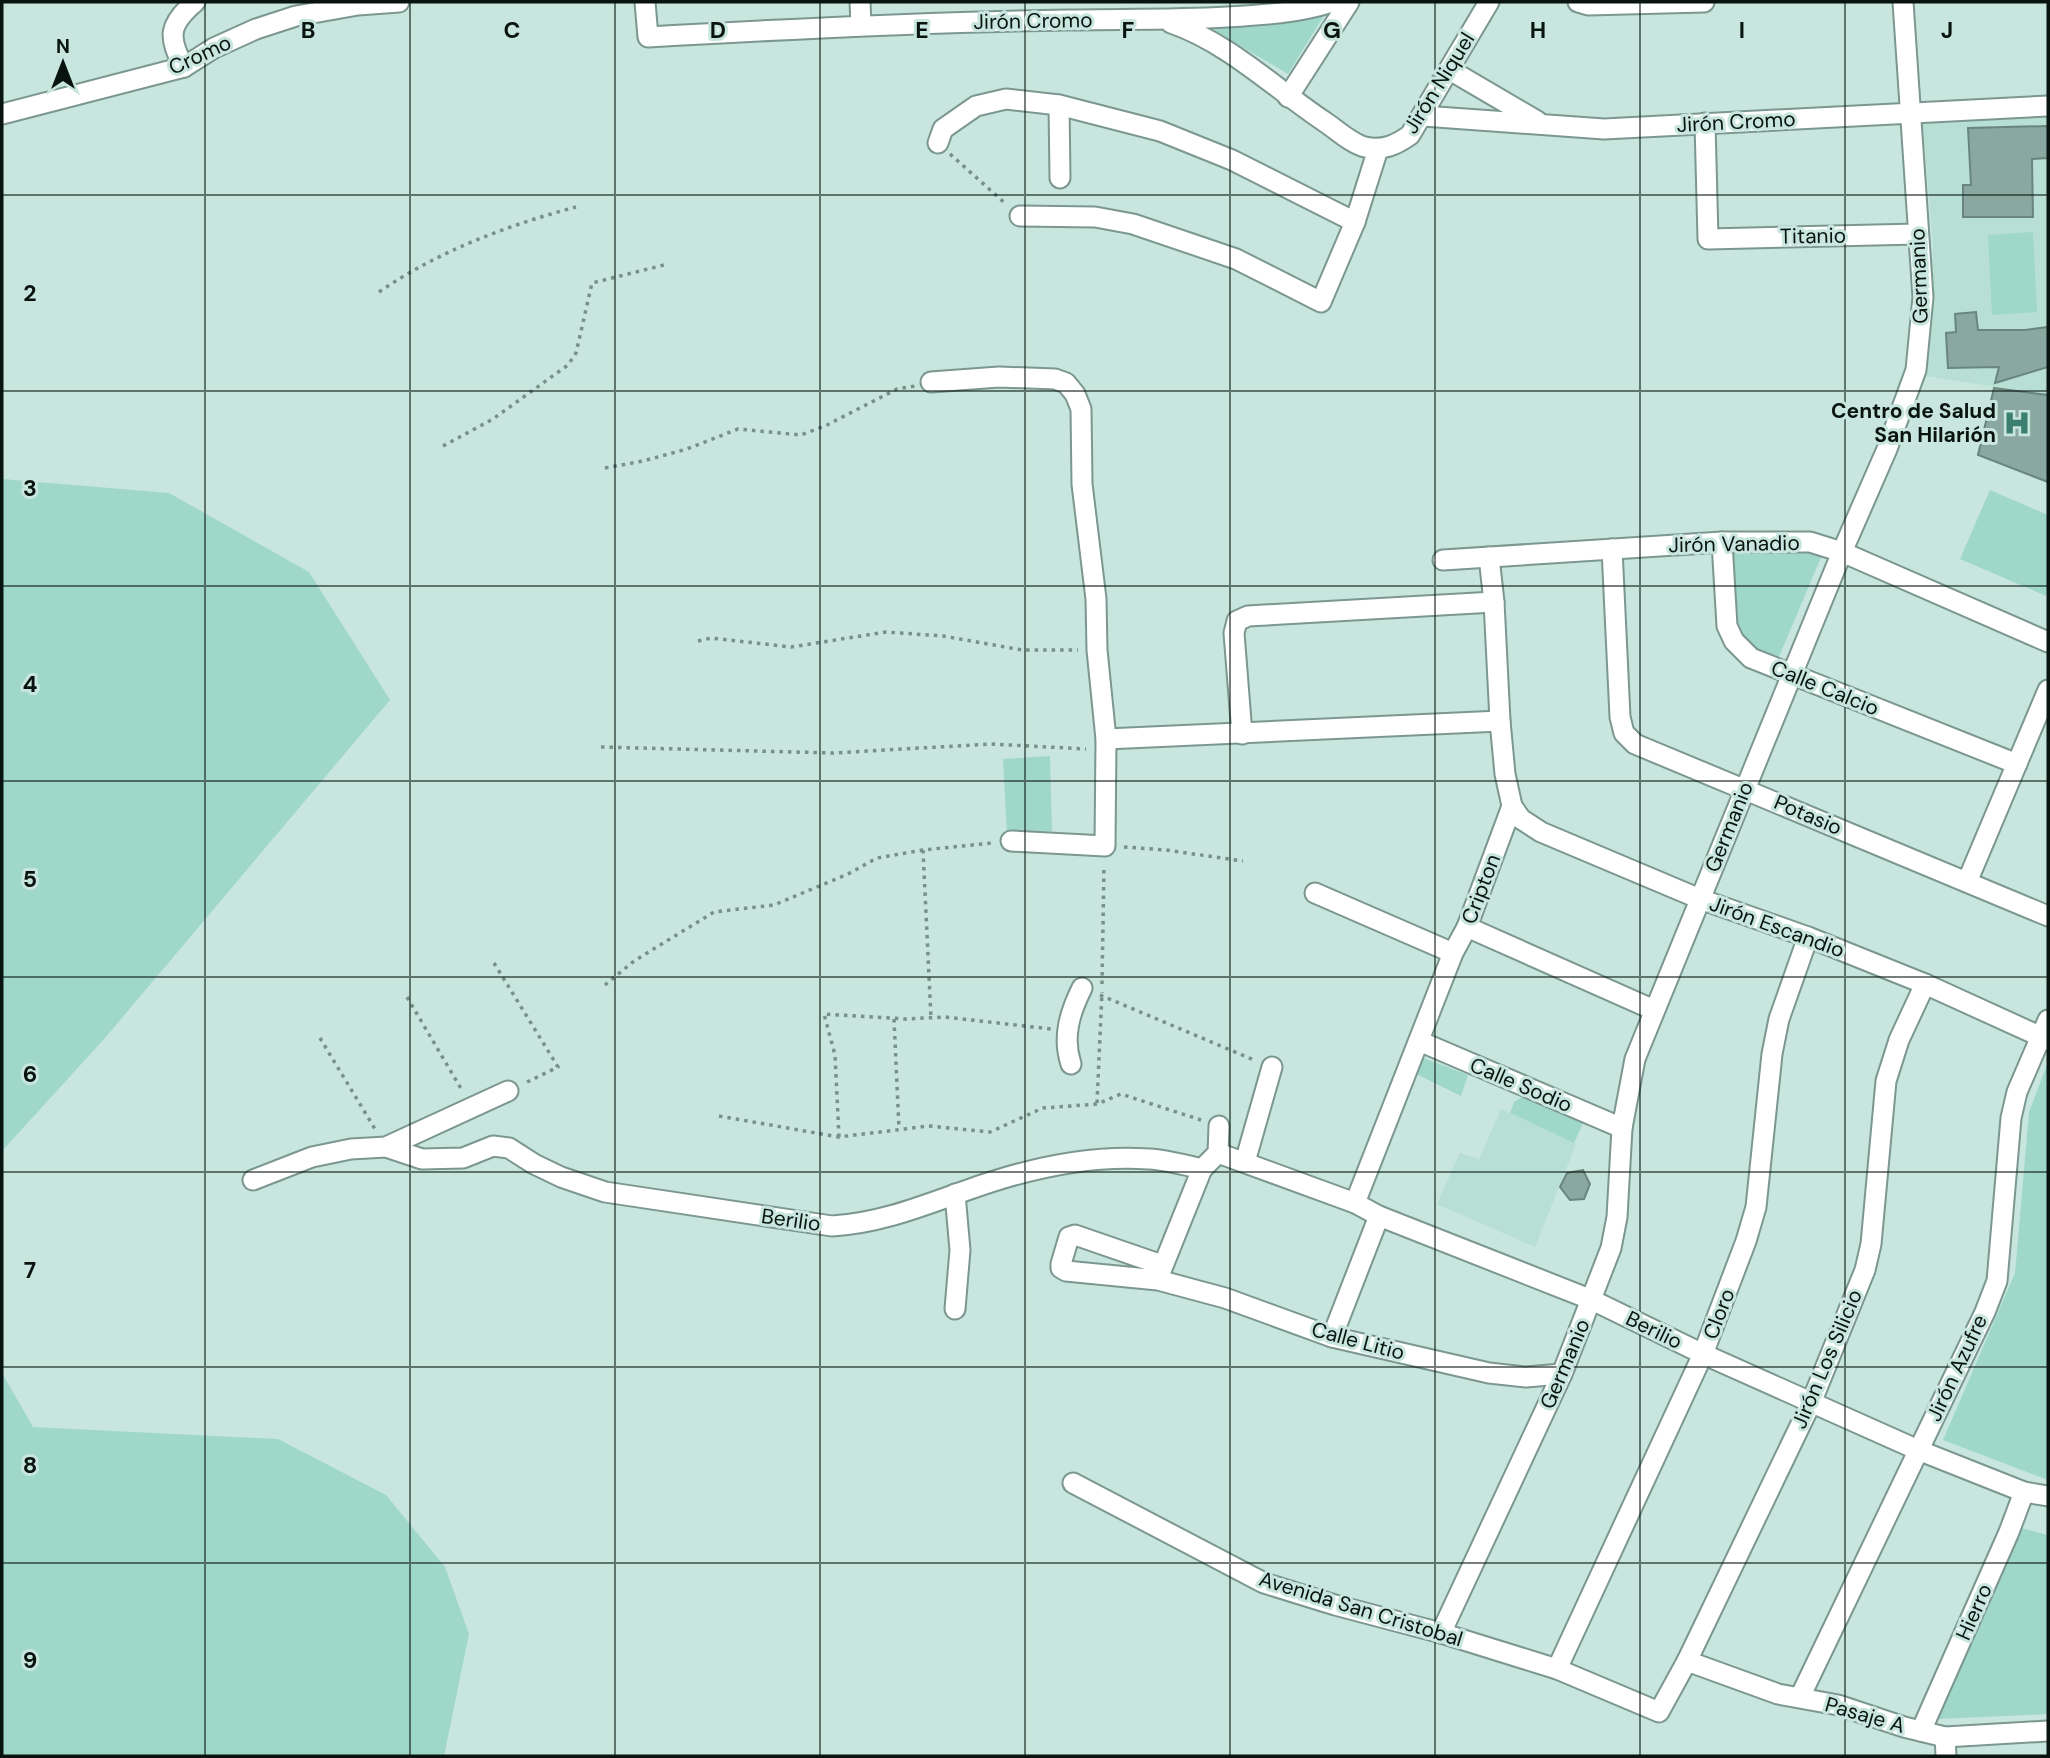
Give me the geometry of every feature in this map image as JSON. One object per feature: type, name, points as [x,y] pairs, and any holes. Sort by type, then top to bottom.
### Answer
[{"type":"street","points":[[184,67],[175,51],[172,35],[179,16],[195,2]]},
{"type":"street","name":"Cromo","points":[[2,114],[184,67],[214,48],[282,20],[358,5],[398,2]]},
{"type":"street","name":"Jirón Cromo","points":[[645,2],[648,37],[1069,11],[1164,21],[1269,15],[1332,2]]},
{"type":"street","points":[[860,2],[862,24]]},
{"type":"street","points":[[1288,97],[1349,2]]},
{"type":"street","name":"Jirón Niquel","points":[[1378,149],[1394,146],[1410,135],[1489,2]]},
{"type":"street","points":[[1578,2],[1588,5],[1612,5],[1704,2]]},
{"type":"street","name":"Germanio","points":[[1441,1633],[1562,1374],[1592,1300],[1611,1248],[1617,1217],[1622,1128],[1635,1059],[1842,552],[1887,449],[1916,370],[1923,297],[1903,2]]},
{"type":"street","points":[[1020,216],[1095,217],[1133,224],[1236,259],[1321,302],[1355,222],[1378,149],[1362,147],[1288,97],[1247,64],[1194,31],[1164,21]]},
{"type":"street","points":[[1450,70],[1540,123]]},
{"type":"street","points":[[939,143],[943,130],[976,106],[1006,99],[1059,105],[1160,131],[1232,160],[1355,222]]},
{"type":"street","points":[[1059,105],[1060,178]]},
{"type":"street","name":"Jirón Cromo","points":[[1423,116],[1604,129],[2048,106]]},
{"type":"street","name":"Titanio","points":[[1705,122],[1707,239],[1918,234]]},
{"type":"street","points":[[931,382],[999,377],[1055,379],[1066,383],[1075,394],[1081,409],[1082,484],[1096,599],[1097,650],[1106,744],[1105,846],[1011,841]]},
{"type":"street","name":"Jirón Vanadio","points":[[1443,560],[1721,541],[1810,542],[1842,552],[2048,642]]},
{"type":"street","name":"Calle Calcio","points":[[1721,541],[1727,626],[1734,642],[1751,658],[2017,764]]},
{"type":"street","name":"Potasio","points":[[1612,549],[1620,717],[1624,733],[1635,744],[2048,916]]},
{"type":"street","points":[[1489,557],[1500,721],[1505,774],[1512,806]]},
{"type":"street","points":[[1242,734],[1234,633],[1237,621],[1248,616],[1494,601]]},
{"type":"street","points":[[1967,882],[2048,690]]},
{"type":"street","points":[[1106,744],[1500,721]]},
{"type":"street","name":"Jirón Escandio","points":[[1512,806],[1521,819],[1541,832],[1700,899],[1808,937],[2046,1032]]},
{"type":"street","name":"Cripton","points":[[1355,1203],[1453,953],[1467,928],[1512,806]]},
{"type":"street","points":[[1315,893],[1453,953]]},
{"type":"street","points":[[1467,928],[1654,1010]]},
{"type":"street","name":"Cloro","points":[[1557,1669],[1703,1354],[1746,1241],[1756,1207],[1772,1054],[1779,1019],[1808,937]]},
{"type":"street","name":"Jirón Los Silicio","points":[[1659,1712],[1687,1661],[1811,1403],[1865,1270],[1871,1244],[1886,1081],[1899,1040],[1925,984]]},
{"type":"street","points":[[1071,1064],[1066,1050],[1067,1030],[1082,988]]},
{"type":"street","name":"Jirón Azufre","points":[[1800,1698],[1997,1281],[2011,1118],[2017,1092],[2046,1032]]},
{"type":"street","name":"Calle Sodio","points":[[1419,1041],[1622,1128]]},
{"type":"street","points":[[1245,1162],[1272,1067]]},
{"type":"street","points":[[253,1180],[312,1157],[351,1149],[386,1147],[508,1091]]},
{"type":"street","points":[[1202,1169],[1218,1153],[1219,1126]]},
{"type":"street","name":"Berilio","points":[[386,1147],[422,1159],[463,1158],[492,1146],[509,1147],[534,1164],[561,1177],[605,1192],[832,1226],[888,1217],[1031,1170],[1107,1158],[1151,1159],[1202,1169]]},
{"type":"street","name":"Berilio","points":[[1218,1153],[1355,1203],[1378,1216],[1592,1300],[1703,1354],[1918,1450],[2024,1492],[2048,1496]]},
{"type":"street","name":"Calle Litio","points":[[1202,1169],[1160,1273],[1332,1337],[1489,1373],[1526,1377],[1562,1374]]},
{"type":"street","points":[[955,1194],[960,1251],[955,1309]]},
{"type":"street","points":[[1332,1337],[1378,1216]]},
{"type":"street","name":"Avenida San Cristobal","points":[[1073,1483],[1264,1583],[1557,1669],[1659,1712]]},
{"type":"street","name":"Hierro","points":[[1921,1731],[2024,1492]]},
{"type":"street","name":"Pasaje A","points":[[1687,1661],[1778,1694],[1838,1705],[1921,1731],[1946,1747],[2048,1731]]},
{"type":"path","points":[[939,143],[1020,216]]},
{"type":"path","points":[[379,292],[409,271],[463,245],[525,221],[576,207]]},
{"type":"path","points":[[443,446],[493,419],[568,365],[576,353],[592,282],[664,265]]},
{"type":"path","points":[[605,468],[687,449],[738,429],[801,435],[827,425],[897,389],[931,382]]},
{"type":"path","points":[[698,641],[711,638],[791,647],[886,632],[943,636],[1022,650],[1097,650]]},
{"type":"path","points":[[601,747],[833,753],[991,744],[1106,744]]},
{"type":"path","points":[[605,985],[634,961],[714,912],[774,905],[849,874],[877,858],[923,850],[1011,841]]},
{"type":"path","points":[[1097,1104],[1105,846],[1166,850],[1243,861]]},
{"type":"path","points":[[923,850],[931,1018]]},
{"type":"path","points":[[494,963],[558,1067],[508,1091]]},
{"type":"path","points":[[1082,988],[1272,1067]]},
{"type":"path","points":[[407,998],[471,1107]]},
{"type":"path","points":[[839,1137],[835,1055],[824,1014],[894,1018],[945,1017],[1067,1030]]},
{"type":"path","points":[[894,1018],[899,1129]]},
{"type":"path","points":[[320,1038],[386,1147]]},
{"type":"path","points":[[719,1116],[839,1137],[929,1126],[990,1132],[1043,1108],[1097,1104],[1121,1094],[1219,1126]]},
{"type":"shaded area","points":[[1323,17],[1288,74],[1204,24]]},
{"type":"shaded area","points":[[2048,109],[2048,395],[1926,376],[1933,245],[1922,115]]},
{"type":"shaded area","points":[[2033,232],[2037,312],[1992,315],[1988,235]]},
{"type":"shaded area","points":[[2,479],[169,493],[309,572],[390,700],[105,1038],[2,1151]]},
{"type":"shaded area","points":[[1990,490],[2048,515],[2046,596],[1960,559]]},
{"type":"shaded area","points":[[1724,537],[1810,542],[1822,555],[1778,659],[1744,643],[1735,630]]},
{"type":"shaded area","points":[[1050,756],[1052,831],[1007,833],[1003,759]]},
{"type":"shaded area","points":[[1421,1057],[1468,1075],[1461,1096],[1416,1074]]},
{"type":"shaded area","points":[[2048,1062],[2048,1480],[1943,1440],[2015,1273],[2029,1112]]},
{"type":"shaded area","points":[[1523,1097],[1582,1119],[1584,1121],[1574,1143],[1510,1113],[1514,1102]]},
{"type":"shaded area","points":[[1501,1109],[1576,1144],[1535,1247],[1437,1204],[1460,1153],[1479,1159]]},
{"type":"shaded area","points":[[2,1373],[33,1427],[278,1439],[386,1495],[445,1567],[469,1634],[444,1756],[2,1756]]},
{"type":"shaded area","points":[[2021,1528],[2048,1535],[2048,1714],[1938,1719]]},
{"type":"building","points":[[2048,126],[2048,158],[2032,159],[2033,217],[1963,217],[1963,185],[1971,185],[1968,128]]},
{"type":"building","points":[[1976,312],[1978,330],[2048,327],[2048,367],[1995,383],[1999,367],[1948,368],[1946,333],[1956,332],[1955,314]]},
{"type":"building","name":"Centro de Salud San Hilarión","points":[[1994,388],[2048,395],[2048,482],[1978,455]]},
{"type":"building","points":[[1583,1170],[1590,1184],[1584,1199],[1570,1200],[1560,1187],[1567,1173]]},
{"type":"place","name":"Centro de Salud San Hilarión","points":[[2017,423]]}]
